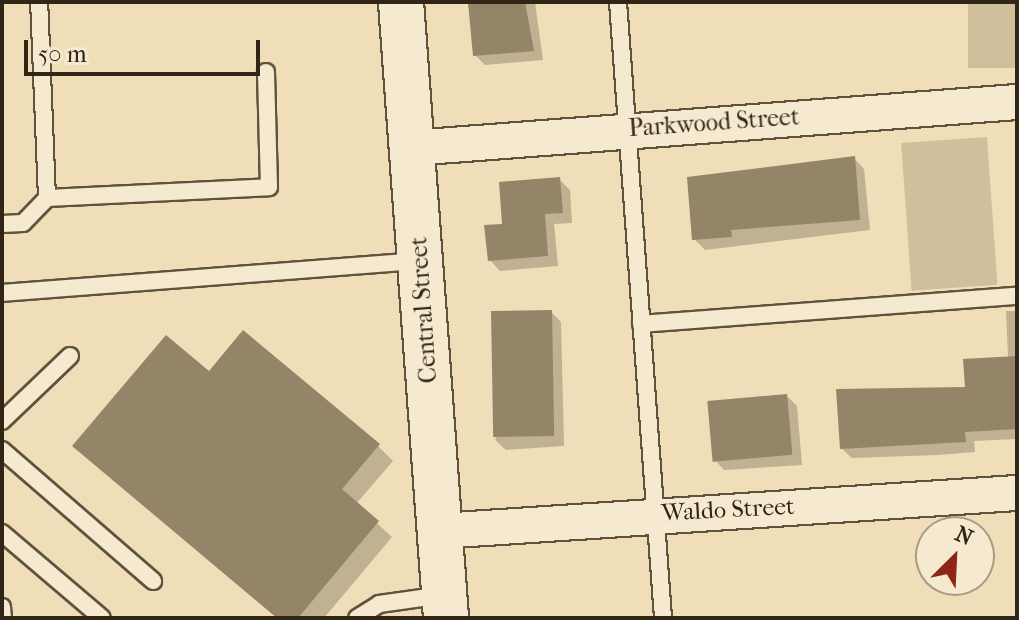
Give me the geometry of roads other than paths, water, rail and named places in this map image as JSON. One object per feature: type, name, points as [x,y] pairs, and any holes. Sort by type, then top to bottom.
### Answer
[{"type":"street","name":"Central Street","points":[[401,2],[445,606]]},
{"type":"street","name":"Parkwood Street","points":[[412,148],[627,129],[1017,102]]},
{"type":"street","name":"Waldo Street","points":[[440,531],[655,513],[1017,493]]},
{"type":"lane","points":[[39,2],[47,198]]},
{"type":"lane","points":[[618,2],[663,618]]},
{"type":"lane","points":[[2,224],[23,223],[47,198],[269,187],[266,72]]},
{"type":"lane","points":[[2,293],[420,261]]},
{"type":"lane","points":[[641,324],[1017,296]]},
{"type":"lane","points":[[2,421],[70,356]]},
{"type":"lane","points":[[2,450],[153,581]]},
{"type":"lane","points":[[2,533],[102,618]]},
{"type":"lane","points":[[357,618],[379,604],[445,606]]},
{"type":"lane","points":[[2,607],[3,618]]}]
